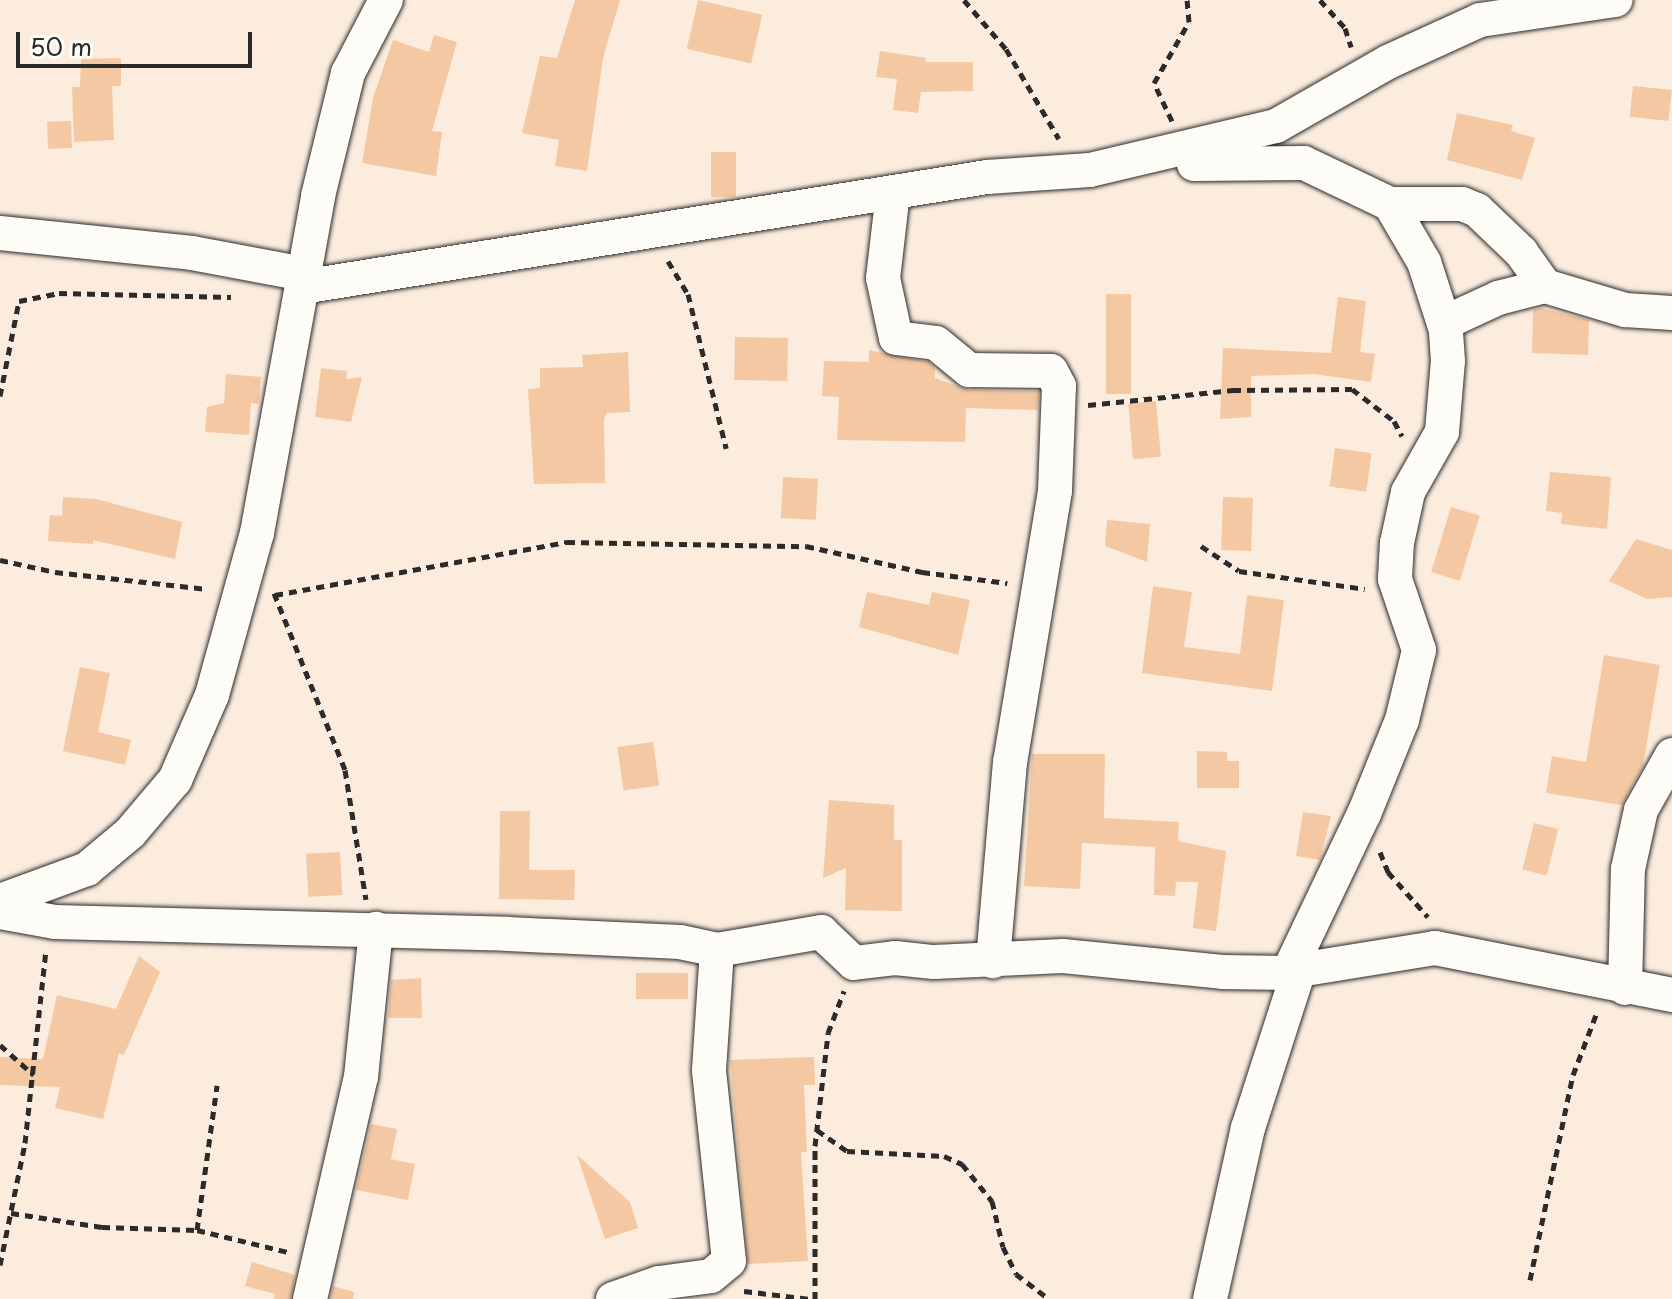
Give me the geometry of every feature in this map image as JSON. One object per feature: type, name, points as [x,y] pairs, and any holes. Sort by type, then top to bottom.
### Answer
[{"type":"street","points":[[0,901],[87,869],[130,833],[175,780],[212,695],[255,539],[303,280],[348,73],[386,0]]},
{"type":"street","points":[[1084,170],[1276,126],[1362,78],[1480,20],[1616,0]]},
{"type":"street","points":[[0,233],[192,253],[303,280],[987,177],[1254,160],[1304,163],[1390,204],[1445,201],[1477,210],[1521,252],[1545,286]]},
{"type":"street","points":[[893,192],[883,278],[896,338],[936,343],[969,370],[1051,371],[1059,386],[1055,491],[1036,586],[1010,762],[993,961]]},
{"type":"street","points":[[1210,1299],[1248,1128],[1294,971],[1402,720],[1417,662],[1416,639],[1395,579],[1397,543],[1408,492],[1442,432],[1447,407],[1444,323],[1424,262],[1390,204]]},
{"type":"street","points":[[1444,323],[1498,298],[1545,286],[1609,307],[1672,313]]},
{"type":"street","points":[[1625,988],[1628,869],[1641,810],[1672,755]]},
{"type":"street","points":[[0,912],[55,922],[376,929],[680,942],[717,950],[821,932],[854,963],[895,958],[993,961],[1063,956],[1209,971],[1294,971],[1435,948],[1672,995]]},
{"type":"street","points":[[310,1299],[361,1077],[376,929]]},
{"type":"street","points":[[613,1299],[659,1283],[693,1280],[722,1269],[731,1247],[709,1070],[717,950]]},
{"type":"path","points":[[964,0],[1006,49],[1084,170]]},
{"type":"path","points":[[1186,149],[1154,83],[1189,22],[1187,0]]},
{"type":"path","points":[[1320,0],[1345,28],[1362,78]]},
{"type":"path","points":[[640,231],[676,270],[688,294],[726,448]]},
{"type":"path","points":[[0,396],[19,301],[59,293],[131,292],[245,299]]},
{"type":"path","points":[[1058,410],[1233,390],[1352,389],[1394,421],[1422,471]]},
{"type":"path","points":[[255,539],[345,770],[359,872],[376,929]]},
{"type":"path","points":[[275,595],[567,542],[806,546],[922,572],[1036,586]]},
{"type":"path","points":[[1201,546],[1239,571],[1378,591],[1403,604]]},
{"type":"path","points":[[0,560],[55,572],[240,592]]},
{"type":"path","points":[[1364,814],[1388,872],[1444,934],[1470,956]]},
{"type":"path","points":[[0,1265],[34,1075],[41,979],[55,922]]},
{"type":"path","points":[[693,1280],[813,1299],[817,1130],[828,1033],[854,963]]},
{"type":"path","points":[[1530,1280],[1578,1060],[1593,1015],[1625,988]]},
{"type":"path","points":[[0,1045],[34,1075]]},
{"type":"path","points":[[197,1230],[217,1085]]},
{"type":"path","points":[[817,1130],[847,1151],[944,1156],[962,1164],[992,1201],[1003,1247],[1016,1274],[1049,1299]]},
{"type":"path","points":[[11,1213],[102,1227],[197,1230],[320,1260]]},
{"type":"building","points":[[575,0],[620,0],[603,58],[587,171],[555,166],[559,140],[522,133],[540,56],[557,58]]},
{"type":"building","points":[[698,0],[762,15],[751,64],[687,49]]},
{"type":"building","points":[[434,35],[457,42],[432,131],[442,132],[436,176],[362,163],[373,98],[393,40],[429,52]]},
{"type":"building","points":[[880,51],[926,58],[925,62],[973,62],[973,91],[921,92],[918,113],[893,110],[897,79],[876,77]]},
{"type":"building","points":[[121,58],[121,86],[112,86],[114,140],[74,142],[72,87],[80,87],[81,59]]},
{"type":"building","points":[[1633,86],[1672,90],[1669,121],[1630,117]]},
{"type":"building","points":[[1457,113],[1513,125],[1511,131],[1535,138],[1522,180],[1447,160]]},
{"type":"building","points":[[71,121],[72,148],[48,149],[47,122]]},
{"type":"building","points":[[711,152],[736,152],[736,197],[711,197]]},
{"type":"building","points":[[1106,294],[1131,294],[1131,394],[1106,394]]},
{"type":"building","points":[[1338,297],[1366,301],[1360,352],[1375,354],[1371,382],[1314,374],[1251,376],[1251,417],[1220,419],[1223,348],[1331,353]]},
{"type":"building","points":[[1540,308],[1589,320],[1588,355],[1532,353],[1533,310]]},
{"type":"building","points":[[735,337],[788,338],[787,381],[734,380]]},
{"type":"building","points":[[869,350],[928,362],[935,368],[935,378],[968,390],[1039,391],[1038,410],[966,408],[965,442],[837,440],[839,397],[822,396],[824,361],[869,362]]},
{"type":"building","points":[[628,352],[630,412],[607,413],[604,419],[605,483],[534,484],[528,389],[540,388],[540,368],[583,367],[582,355]]},
{"type":"building","points":[[321,368],[347,371],[346,379],[362,377],[351,422],[315,417]]},
{"type":"building","points":[[226,374],[261,377],[259,404],[251,403],[249,435],[205,432],[207,407],[224,403]]},
{"type":"building","points":[[1156,401],[1161,457],[1133,459],[1128,403]]},
{"type":"building","points":[[1335,448],[1372,453],[1366,492],[1330,487]]},
{"type":"building","points":[[1550,472],[1611,477],[1607,529],[1561,524],[1562,513],[1546,511]]},
{"type":"building","points":[[783,477],[818,479],[816,520],[781,518]]},
{"type":"building","points":[[63,497],[96,499],[182,522],[175,559],[93,540],[93,544],[48,541],[50,515],[62,516]]},
{"type":"building","points":[[1223,497],[1253,498],[1251,551],[1221,550]]},
{"type":"building","points":[[1451,507],[1480,516],[1460,581],[1431,572]]},
{"type":"building","points":[[1107,520],[1150,524],[1147,562],[1105,546]]},
{"type":"building","points":[[1636,539],[1672,550],[1672,597],[1647,599],[1609,581]]},
{"type":"building","points":[[1153,586],[1192,592],[1184,647],[1240,654],[1247,595],[1284,600],[1272,691],[1142,673]]},
{"type":"building","points":[[867,592],[929,605],[932,592],[970,600],[958,655],[859,627]]},
{"type":"building","points":[[1604,655],[1660,665],[1643,766],[1622,805],[1546,793],[1552,756],[1586,762]]},
{"type":"building","points":[[80,667],[110,673],[98,732],[131,740],[125,765],[63,751]]},
{"type":"building","points":[[653,742],[659,786],[623,791],[617,747]]},
{"type":"building","points":[[1197,751],[1227,752],[1227,761],[1239,761],[1239,788],[1197,788]]},
{"type":"building","points":[[1032,754],[1105,754],[1104,818],[1179,822],[1178,841],[1226,851],[1216,931],[1193,928],[1198,882],[1176,882],[1175,896],[1154,895],[1155,847],[1082,843],[1080,889],[1024,886]]},
{"type":"building","points":[[829,800],[894,805],[894,840],[902,840],[902,911],[845,910],[846,868],[823,878]]},
{"type":"building","points":[[500,811],[530,811],[529,870],[575,870],[574,900],[499,899]]},
{"type":"building","points":[[1303,812],[1331,816],[1320,860],[1296,856]]},
{"type":"building","points":[[1534,823],[1558,829],[1547,876],[1522,870]]},
{"type":"building","points":[[340,852],[342,895],[308,897],[306,854]]},
{"type":"building","points":[[139,956],[160,972],[124,1055],[119,1053],[103,1119],[55,1108],[60,1087],[0,1085],[0,1057],[43,1059],[57,995],[116,1009]]},
{"type":"building","points":[[636,973],[688,973],[688,999],[636,999]]},
{"type":"building","points":[[421,978],[422,1018],[388,1018],[391,980]]},
{"type":"building","points":[[814,1057],[815,1085],[804,1085],[807,1152],[801,1152],[808,1261],[748,1264],[730,1060]]},
{"type":"building","points":[[371,1124],[397,1129],[391,1159],[415,1164],[408,1200],[356,1190]]},
{"type":"building","points":[[577,1155],[630,1202],[638,1228],[605,1239]]},
{"type":"building","points":[[252,1262],[295,1275],[291,1299],[274,1299],[275,1294],[245,1286]]},
{"type":"building","points":[[333,1286],[354,1292],[353,1299],[331,1299]]}]
